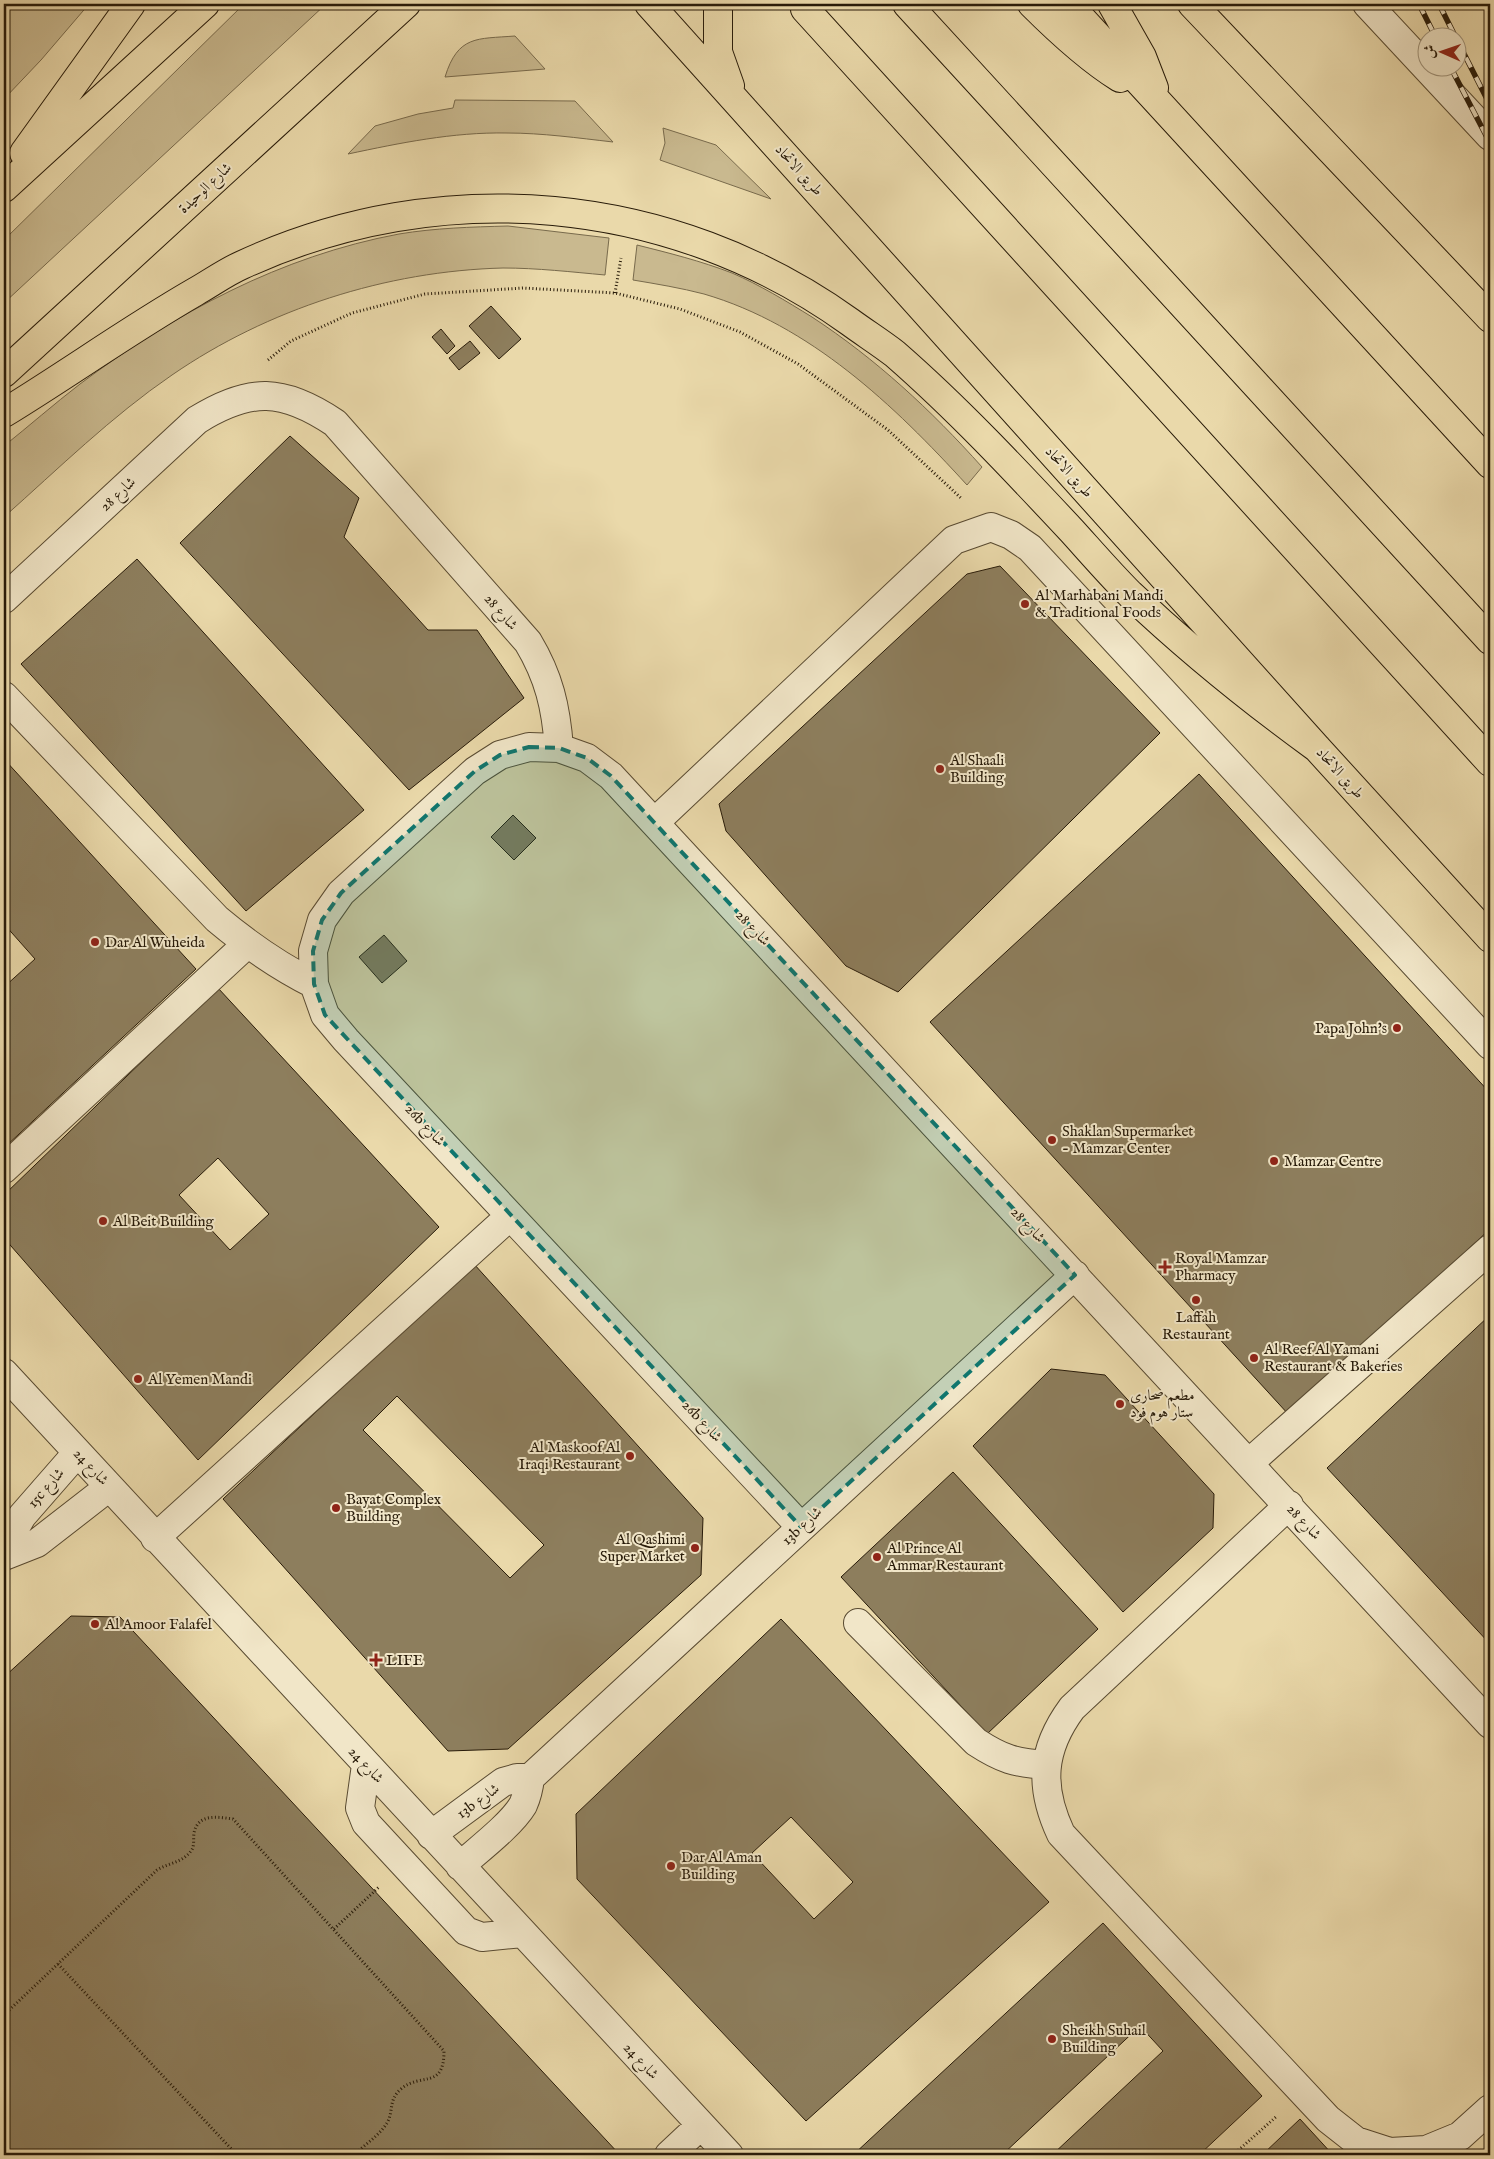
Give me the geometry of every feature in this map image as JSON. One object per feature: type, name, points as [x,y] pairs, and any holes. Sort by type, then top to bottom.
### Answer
[{"type":"main road","points":[[4,181],[131,4]]},
{"type":"main road","points":[[4,188],[204,4]]},
{"type":"main road","name":"شارع الوحيدة","points":[[4,372],[406,4]]},
{"type":"main road","name":"طريق الاتحاد","points":[[649,4],[1490,938]]},
{"type":"main road","points":[[718,4],[718,52],[733,97]]},
{"type":"main road","points":[[908,4],[1490,640]]},
{"type":"main road","points":[[1032,4],[1057,29],[1106,70],[1160,103]]},
{"type":"main road","points":[[1068,4],[1490,464]]},
{"type":"main road","points":[[1112,4],[1142,57],[1160,103]]},
{"type":"main road","points":[[1192,4],[1490,318]]},
{"type":"main road","points":[[805,9],[1490,762]]},
{"type":"main road","points":[[4,413],[170,306],[240,266],[315,236],[392,216],[472,208],[553,210],[636,225],[681,237],[736,256],[819,299],[892,352],[961,415],[1127,591],[1187,647],[1250,700],[1317,748]]},
{"type":"street","points":[[1367,4],[1490,136]]},
{"type":"street","name":"شارع 28","points":[[4,599],[197,420],[222,405],[252,396],[282,398],[310,406],[335,423],[515,627],[531,648],[548,682],[554,704],[559,748],[587,758],[611,776],[1289,1505],[1490,1724]]},
{"type":"street","points":[[654,822],[954,540],[991,527],[1011,535],[1030,548],[1490,1045]]},
{"type":"street","points":[[4,696],[217,919],[247,944],[279,966],[314,984]]},
{"type":"street","name":"26b شارع","points":[[559,748],[528,747],[500,755],[475,771],[341,893],[322,920],[313,951],[314,984],[325,1015],[346,1040],[801,1527]]},
{"type":"street","points":[[4,1169],[247,944]]},
{"type":"street","points":[[156,1538],[510,1216]]},
{"type":"street","points":[[1250,1463],[1490,1249]]},
{"type":"street","name":"13b شارع","points":[[460,1866],[514,1816],[528,1792],[530,1778],[1075,1275]]},
{"type":"street","name":"شارع 24","points":[[4,1373],[728,2155]]},
{"type":"street","name":"15c شارع","points":[[5,1555],[15,1528],[22,1516],[77,1453]]},
{"type":"street","name":"15c شارع","points":[[5,1555],[37,1543],[109,1487]]},
{"type":"street","points":[[1289,1505],[1072,1708],[1060,1725],[1051,1745],[1047,1765],[1046,1789],[1051,1812],[1061,1834],[1328,2119],[1356,2141],[1390,2154],[1426,2150],[1460,2136],[1490,2108]]},
{"type":"street","points":[[858,1623],[976,1742],[997,1756],[1021,1763],[1047,1765]]},
{"type":"street","points":[[366,1765],[360,1808],[366,1823],[466,1931],[482,1938],[523,1933]]},
{"type":"street","name":"13b شارع","points":[[431,1835],[503,1782],[517,1778],[530,1778]]},
{"type":"street","points":[[668,2155],[701,2125]]},
{"type":"path","points":[[252,396],[262,366],[291,341],[352,313],[424,294],[522,288],[615,293],[689,312],[740,332],[798,364],[888,430],[991,527]]},
{"type":"path","points":[[4,2015],[157,1870],[182,1859],[191,1851],[194,1831],[200,1822],[208,1816],[233,1819],[240,1824],[444,2051],[444,2065],[435,2076],[411,2082],[401,2089],[392,2099],[388,2121],[354,2155]]},
{"type":"path","points":[[334,1929],[384,1884]]},
{"type":"path","points":[[58,1964],[237,2155]]},
{"type":"path","points":[[1233,2155],[1303,2092]]},
{"type":"highlighted area","points":[[529,747],[559,748],[587,758],[611,776],[1075,1275],[801,1527],[325,1015],[314,984],[313,951],[322,920],[341,893],[475,771],[500,755]]},
{"type":"shaded area","points":[[4,4],[89,4],[41,60],[4,99]]},
{"type":"shaded area","points":[[244,4],[326,4],[4,303],[4,240]]},
{"type":"shaded area","points":[[515,36],[545,69],[445,77],[450,63],[463,46],[480,39]]},
{"type":"shaded area","points":[[455,100],[575,101],[613,142],[533,134],[487,133],[427,139],[348,154],[375,126],[418,114],[453,108]]},
{"type":"shaded area","points":[[663,128],[716,145],[771,199],[660,160],[665,143]]},
{"type":"shaded area","points":[[508,226],[609,238],[605,275],[516,268],[459,271],[415,277],[372,286],[288,313],[248,331],[172,375],[86,443],[4,517],[4,446],[80,384],[116,358],[192,311],[271,272],[355,244],[426,230]]},
{"type":"shaded area","points":[[637,245],[697,261],[732,273],[783,299],[812,317],[836,333],[902,386],[943,425],[982,467],[967,485],[880,398],[815,347],[780,326],[743,308],[704,294],[633,280]]},
{"type":"building","points":[[491,306],[521,339],[499,359],[469,326]]},
{"type":"building","points":[[441,329],[455,346],[447,354],[432,337]]},
{"type":"building","points":[[470,341],[480,353],[459,370],[449,358]]},
{"type":"building","points":[[290,436],[359,498],[344,537],[428,630],[477,630],[524,698],[409,790],[180,543]]},
{"type":"building","points":[[137,559],[364,810],[246,911],[21,664]]},
{"type":"building","name":"Al Shaali Building","points":[[1000,566],[1160,733],[898,992],[846,966],[726,831],[719,804],[967,574]]},
{"type":"building","name":"Dar Al Wuheida","points":[[4,759],[196,969],[4,1148],[4,987],[35,959],[4,924]]},
{"type":"building","name":"Mamzar Centre","points":[[1199,774],[1490,1093],[1490,1229],[1289,1415],[930,1022]]},
{"type":"building","points":[[513,815],[536,838],[514,860],[491,837]]},
{"type":"building","points":[[384,935],[407,961],[382,983],[359,957]]},
{"type":"building","name":"Al Beit Building","points":[[218,988],[439,1227],[198,1460],[4,1238],[4,1195]],"holes":[[[218,1158],[269,1214],[230,1250],[179,1195]]]},
{"type":"building","name":"Bayat Complex Building","points":[[474,1264],[703,1518],[701,1575],[508,1749],[448,1751],[223,1499]],"holes":[[[397,1396],[544,1545],[510,1578],[363,1430]]]},
{"type":"building","points":[[1490,1315],[1490,1644],[1327,1468]]},
{"type":"building","points":[[1051,1369],[1105,1375],[1214,1494],[1213,1528],[1123,1612],[973,1446]]},
{"type":"building","points":[[953,1472],[1098,1629],[987,1734],[841,1577]]},
{"type":"building","points":[[71,1616],[120,1617],[620,2155],[4,2155],[4,1677]]},
{"type":"building","name":"Dar Al Aman Building","points":[[781,1619],[1049,1902],[806,2121],[577,1879],[576,1814]],"holes":[[[791,1817],[853,1882],[814,1919],[752,1853]]]},
{"type":"building","name":"Sheikh Suhail Building","points":[[1103,1923],[1262,2096],[1199,2155],[1052,2155],[1163,2051],[1140,2026],[1002,2155],[853,2155]]},
{"type":"building","points":[[1300,2119],[1333,2155],[1262,2155]]},
{"type":"railway","points":[[1419,4],[1431,28]]},
{"type":"railway","points":[[1439,4],[1451,28]]},
{"type":"railway","points":[[1466,58],[1490,105]]},
{"type":"railway","points":[[1456,78],[1490,143]]},
{"type":"place","name":"Al Marhabani Mandi & Traditional Foods","points":[[1025,604]]},
{"type":"place","name":"Al Shaali Building","points":[[940,769]]},
{"type":"place","name":"Dar Al Wuheida","points":[[95,942]]},
{"type":"place","name":"Papa John's","points":[[1397,1028]]},
{"type":"place","name":"Shaklan Supermarket - Mamzar Center","points":[[1052,1140]]},
{"type":"place","name":"Mamzar Centre","points":[[1274,1161]]},
{"type":"place","name":"Al Beit Building","points":[[103,1221]]},
{"type":"place","name":"Royal Mamzar Pharmacy","points":[[1165,1267]]},
{"type":"place","name":"Laffah Restaurant","points":[[1196,1300]]},
{"type":"place","name":"Al Reef Al Yamani Restaurant & Bakeries","points":[[1254,1358]]},
{"type":"place","name":"Al Yemen Mandi","points":[[138,1379]]},
{"type":"place","name":"مطعم صحارى ستار هوم فود","points":[[1120,1404]]},
{"type":"place","name":"Al Maskoof Al Iraqi Restaurant","points":[[630,1456]]},
{"type":"place","name":"Bayat Complex Building","points":[[336,1508]]},
{"type":"place","name":"Al Qashimi Super Market","points":[[695,1548]]},
{"type":"place","name":"Al Prince Al Ammar Restaurant","points":[[877,1557]]},
{"type":"place","name":"Al Amoor Falafel","points":[[95,1624]]},
{"type":"place","name":"LIFE","points":[[376,1660]]},
{"type":"place","name":"Dar Al Aman Building","points":[[671,1866]]},
{"type":"place","name":"Sheikh Suhail Building","points":[[1052,2039]]}]
